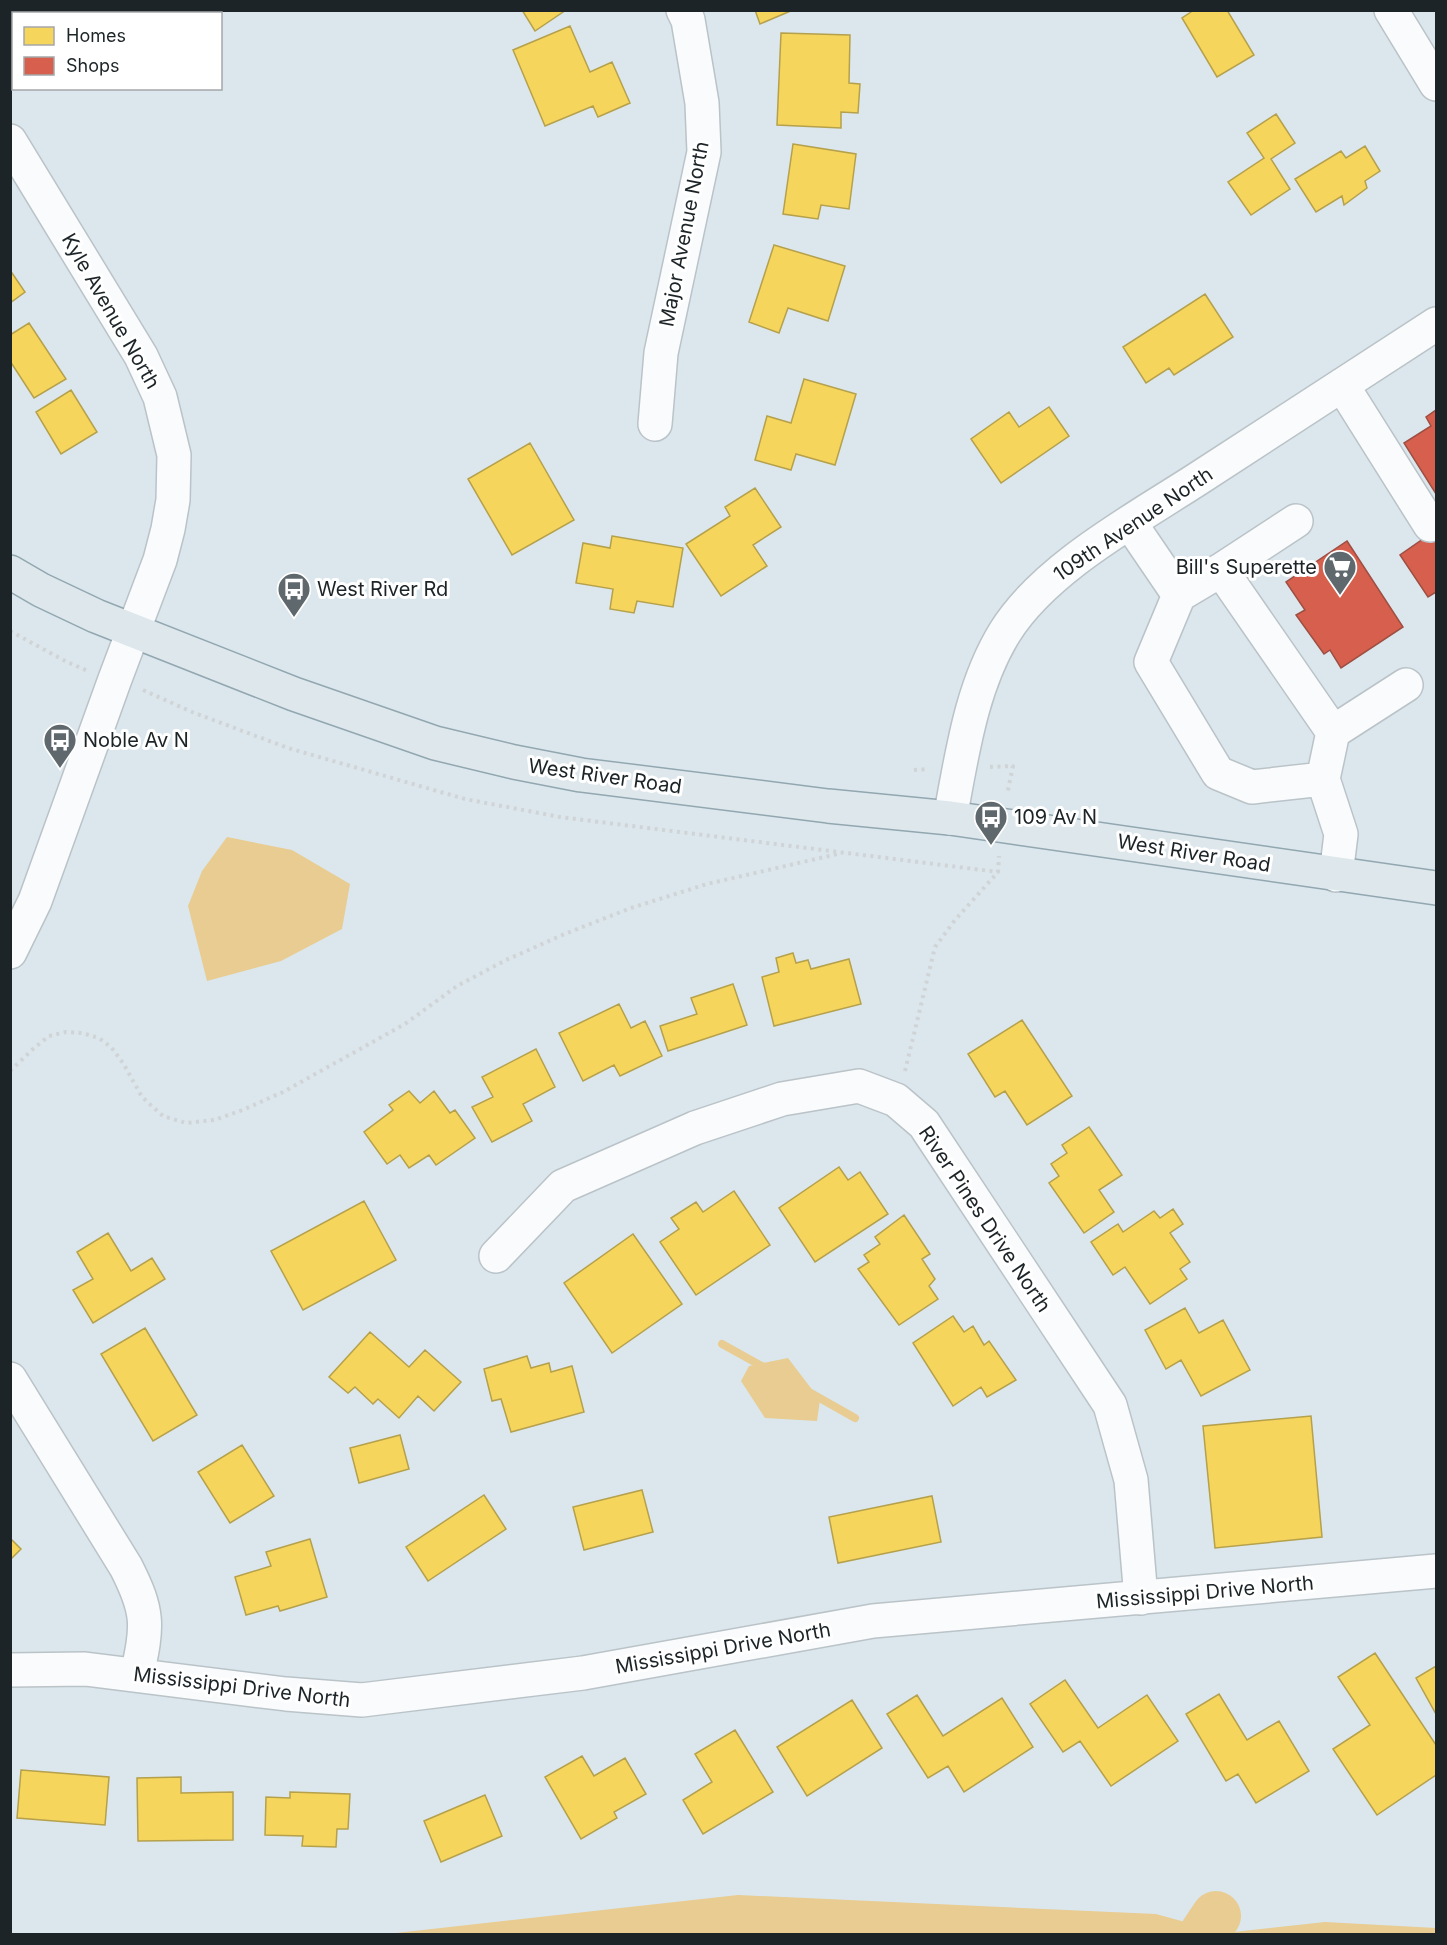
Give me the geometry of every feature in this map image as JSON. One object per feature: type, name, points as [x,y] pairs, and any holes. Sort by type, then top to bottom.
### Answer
[{"type":"main road","name":"West River Road","points":[[10,572],[41,590],[133,631],[294,694],[435,744],[514,762],[581,775],[828,806],[950,818],[1437,888]]},
{"type":"street","name":"Major Avenue North","points":[[655,424],[661,353],[704,152],[702,103],[688,20],[683,10]]},
{"type":"street","points":[[1391,10],[1437,84]]},
{"type":"street","name":"Kyle Avenue North","points":[[10,141],[141,356],[160,398],[174,455],[173,500],[160,560],[133,631]]},
{"type":"street","name":"109th Avenue North","points":[[950,818],[982,677],[1005,632],[1023,607],[1046,584],[1130,523],[1437,324]]},
{"type":"street","points":[[1342,385],[1430,525]]},
{"type":"street","points":[[1296,521],[1179,595],[1151,662],[1218,773],[1252,787],[1323,779]]},
{"type":"street","points":[[1130,523],[1179,595]]},
{"type":"street","points":[[1221,570],[1333,732]]},
{"type":"street","points":[[10,952],[35,901],[133,631]]},
{"type":"street","points":[[1336,875],[1341,834],[1323,779],[1333,732],[1406,685]]},
{"type":"street","name":"River Pines Drive North","points":[[496,1256],[563,1186],[695,1128],[782,1099],[859,1086],[896,1100],[924,1124],[1110,1406],[1131,1480],[1141,1598]]},
{"type":"street","points":[[10,1379],[139,1591],[146,1617],[145,1639],[137,1675]]},
{"type":"street","name":"Mississippi Drive North","points":[[10,1670],[85,1669],[286,1694],[362,1700],[583,1673],[873,1621],[1437,1571]]},
{"type":"path","points":[[10,631],[86,670]]},
{"type":"path","points":[[152,693],[192,712],[288,748],[465,799],[560,817],[998,872],[955,920],[935,947],[896,1100]]},
{"type":"path","points":[[10,1071],[49,1036],[66,1032],[82,1033],[99,1038],[111,1047],[142,1097],[163,1116],[186,1123],[214,1120],[283,1092],[405,1024],[457,986],[506,960],[567,933],[631,908],[707,884],[846,852]]},
{"type":"shaded area","points":[[227,837],[292,850],[350,884],[342,929],[281,961],[207,981],[188,906],[202,871]]},
{"type":"shaded area","points":[[788,1358],[820,1400],[817,1421],[765,1418],[741,1381],[749,1366]]},
{"type":"shaded area","points":[[738,1895],[1156,1914],[1225,1933],[1325,1922],[1436,1928],[1436,1934],[387,1934]]},
{"type":"building: Homes","points":[[522,10],[566,10],[535,31]]},
{"type":"building: Homes","points":[[755,10],[793,10],[760,24]]},
{"type":"building: Homes","points":[[1194,10],[1227,10],[1254,55],[1217,77],[1182,18]]},
{"type":"building: Homes","points":[[570,26],[590,72],[612,62],[630,103],[598,117],[593,106],[545,126],[513,50]]},
{"type":"building: Homes","points":[[781,33],[850,35],[849,83],[860,84],[858,113],[841,112],[841,128],[777,125]]},
{"type":"building: Homes","points":[[1276,114],[1295,143],[1271,159],[1290,189],[1251,215],[1228,182],[1264,158],[1247,133]]},
{"type":"building: Homes","points":[[793,144],[856,154],[849,209],[821,205],[818,219],[783,214]]},
{"type":"building: Homes","points":[[1365,146],[1380,171],[1365,181],[1367,188],[1344,205],[1342,196],[1316,212],[1295,179],[1341,151],[1346,158]]},
{"type":"building: Homes","points":[[774,245],[845,266],[828,321],[788,308],[779,333],[749,322]]},
{"type":"building: Homes","points":[[10,270],[25,292],[10,303]]},
{"type":"building: Homes","points":[[1205,294],[1233,337],[1174,375],[1169,368],[1146,383],[1123,347]]},
{"type":"building: Homes","points":[[29,323],[66,379],[34,398],[10,361],[10,335]]},
{"type":"building: Homes","points":[[804,379],[856,394],[835,465],[796,454],[791,470],[755,460],[767,416],[791,423]]},
{"type":"building: Homes","points":[[71,390],[97,432],[61,454],[36,412]]},
{"type":"building: Homes","points":[[1049,407],[1069,436],[1001,483],[971,439],[1009,412],[1019,427]]},
{"type":"building: Homes","points":[[530,443],[574,520],[512,555],[468,479]]},
{"type":"building: Homes","points":[[755,488],[781,527],[753,545],[767,566],[721,596],[686,544],[730,516],[725,507]]},
{"type":"building: Homes","points":[[612,536],[683,548],[673,607],[637,601],[634,613],[610,609],[613,589],[576,583],[583,543],[610,548]]},
{"type":"building: Homes","points":[[793,953],[796,963],[808,960],[811,969],[849,959],[861,1004],[774,1026],[762,977],[779,972],[776,958]]},
{"type":"building: Homes","points":[[733,984],[747,1025],[668,1051],[660,1026],[697,1014],[691,998]]},
{"type":"building: Homes","points":[[619,1004],[631,1028],[645,1021],[662,1056],[620,1076],[614,1065],[583,1081],[559,1033]]},
{"type":"building: Homes","points":[[1022,1020],[1072,1096],[1027,1125],[1005,1091],[995,1097],[968,1054]]},
{"type":"building: Homes","points":[[536,1049],[555,1087],[523,1104],[532,1121],[492,1142],[472,1107],[493,1097],[482,1077]]},
{"type":"building: Homes","points":[[409,1091],[420,1103],[434,1091],[450,1113],[455,1110],[475,1138],[436,1165],[429,1155],[409,1168],[400,1155],[387,1164],[364,1132],[393,1110],[389,1105]]},
{"type":"building: Homes","points":[[1089,1127],[1122,1175],[1099,1190],[1114,1212],[1084,1233],[1049,1183],[1059,1176],[1051,1164],[1067,1153],[1062,1145]]},
{"type":"building: Homes","points":[[839,1167],[848,1180],[860,1172],[888,1214],[815,1262],[779,1208]]},
{"type":"building: Homes","points":[[734,1191],[770,1245],[696,1295],[660,1242],[679,1229],[671,1218],[696,1202],[703,1212]]},
{"type":"building: Homes","points":[[364,1201],[396,1260],[303,1310],[271,1251]]},
{"type":"building: Homes","points":[[1173,1209],[1183,1224],[1170,1233],[1190,1262],[1180,1269],[1187,1279],[1150,1304],[1125,1267],[1113,1275],[1091,1242],[1118,1224],[1123,1232],[1154,1211],[1160,1218]]},
{"type":"building: Homes","points":[[904,1215],[930,1254],[922,1259],[935,1279],[929,1286],[938,1299],[899,1325],[858,1269],[869,1262],[864,1255],[880,1244],[875,1237]]},
{"type":"building: Homes","points":[[108,1233],[131,1271],[152,1258],[165,1279],[93,1323],[73,1290],[93,1279],[77,1252]]},
{"type":"building: Homes","points":[[633,1234],[682,1304],[612,1353],[564,1283]]},
{"type":"building: Homes","points":[[1185,1308],[1199,1333],[1223,1320],[1250,1370],[1201,1396],[1181,1360],[1166,1369],[1145,1330]]},
{"type":"building: Homes","points":[[953,1316],[964,1332],[973,1326],[984,1345],[989,1341],[1016,1380],[987,1397],[981,1387],[953,1406],[913,1343]]},
{"type":"building: Homes","points":[[145,1328],[197,1415],[153,1441],[101,1354]]},
{"type":"building: Homes","points":[[370,1332],[409,1367],[425,1350],[461,1382],[434,1411],[418,1396],[399,1418],[378,1399],[373,1404],[355,1387],[348,1393],[329,1377]]},
{"type":"building: Homes","points":[[527,1356],[531,1368],[549,1363],[551,1372],[572,1366],[584,1412],[511,1432],[501,1399],[492,1401],[484,1369]]},
{"type":"building: Homes","points":[[1311,1416],[1322,1537],[1215,1548],[1203,1426]]},
{"type":"building: Homes","points":[[400,1435],[409,1469],[359,1483],[350,1448]]},
{"type":"building: Homes","points":[[242,1445],[274,1496],[230,1523],[198,1472]]},
{"type":"building: Homes","points":[[642,1490],[653,1532],[584,1550],[573,1507]]},
{"type":"building: Homes","points":[[484,1495],[506,1529],[428,1581],[406,1547]]},
{"type":"building: Homes","points":[[932,1496],[941,1542],[838,1563],[829,1517]]},
{"type":"building: Homes","points":[[10,1538],[21,1549],[10,1560]]},
{"type":"building: Homes","points":[[310,1539],[327,1597],[280,1611],[278,1606],[246,1615],[235,1577],[271,1566],[266,1552]]},
{"type":"building: Homes","points":[[1375,1653],[1436,1745],[1436,1775],[1377,1815],[1333,1749],[1370,1725],[1338,1677]]},
{"type":"building: Homes","points":[[1436,1666],[1436,1714],[1416,1678]]},
{"type":"building: Homes","points":[[1065,1680],[1098,1728],[1147,1695],[1178,1741],[1111,1786],[1080,1741],[1063,1752],[1030,1704]]},
{"type":"building: Homes","points":[[1219,1694],[1247,1740],[1279,1721],[1309,1771],[1256,1803],[1238,1774],[1226,1781],[1186,1714]]},
{"type":"building: Homes","points":[[917,1695],[943,1736],[1002,1698],[1033,1747],[964,1792],[948,1766],[928,1778],[887,1714]]},
{"type":"building: Homes","points":[[852,1700],[882,1748],[807,1796],[777,1747]]},
{"type":"building: Homes","points":[[735,1730],[773,1792],[703,1834],[683,1800],[712,1782],[695,1754]]},
{"type":"building: Homes","points":[[582,1756],[594,1776],[625,1758],[646,1794],[614,1812],[617,1818],[581,1839],[545,1777]]},
{"type":"building: Homes","points":[[21,1770],[109,1777],[105,1825],[17,1818]]},
{"type":"building: Homes","points":[[181,1777],[181,1793],[233,1792],[233,1840],[138,1841],[137,1778]]},
{"type":"building: Homes","points":[[290,1792],[350,1794],[348,1829],[337,1829],[336,1847],[302,1846],[303,1836],[265,1835],[266,1797],[290,1798]]},
{"type":"building: Homes","points":[[485,1795],[502,1836],[441,1862],[424,1821]]},
{"type":"building: Shops","points":[[1436,410],[1436,494],[1404,443],[1431,426],[1426,417]]},
{"type":"building: Shops","points":[[1436,530],[1436,592],[1428,597],[1400,555]]},
{"type":"building: Shops","name":"Bill's Superette","points":[[1347,541],[1403,627],[1341,668],[1330,650],[1324,654],[1296,615],[1305,610],[1286,582]]},
{"type":"waterway","points":[[722,1344],[769,1370]]},
{"type":"waterway","points":[[809,1392],[855,1418]]},
{"type":"waterway","points":[[1204,1934],[1216,1916]]},
{"type":"place","name":"Bill's Superette","points":[[1340,596]]},
{"type":"place","name":"West River Rd","points":[[294,618]]},
{"type":"place","name":"Noble Av N","points":[[60,769]]},
{"type":"place","name":"109 Av N","points":[[991,846]]}]
